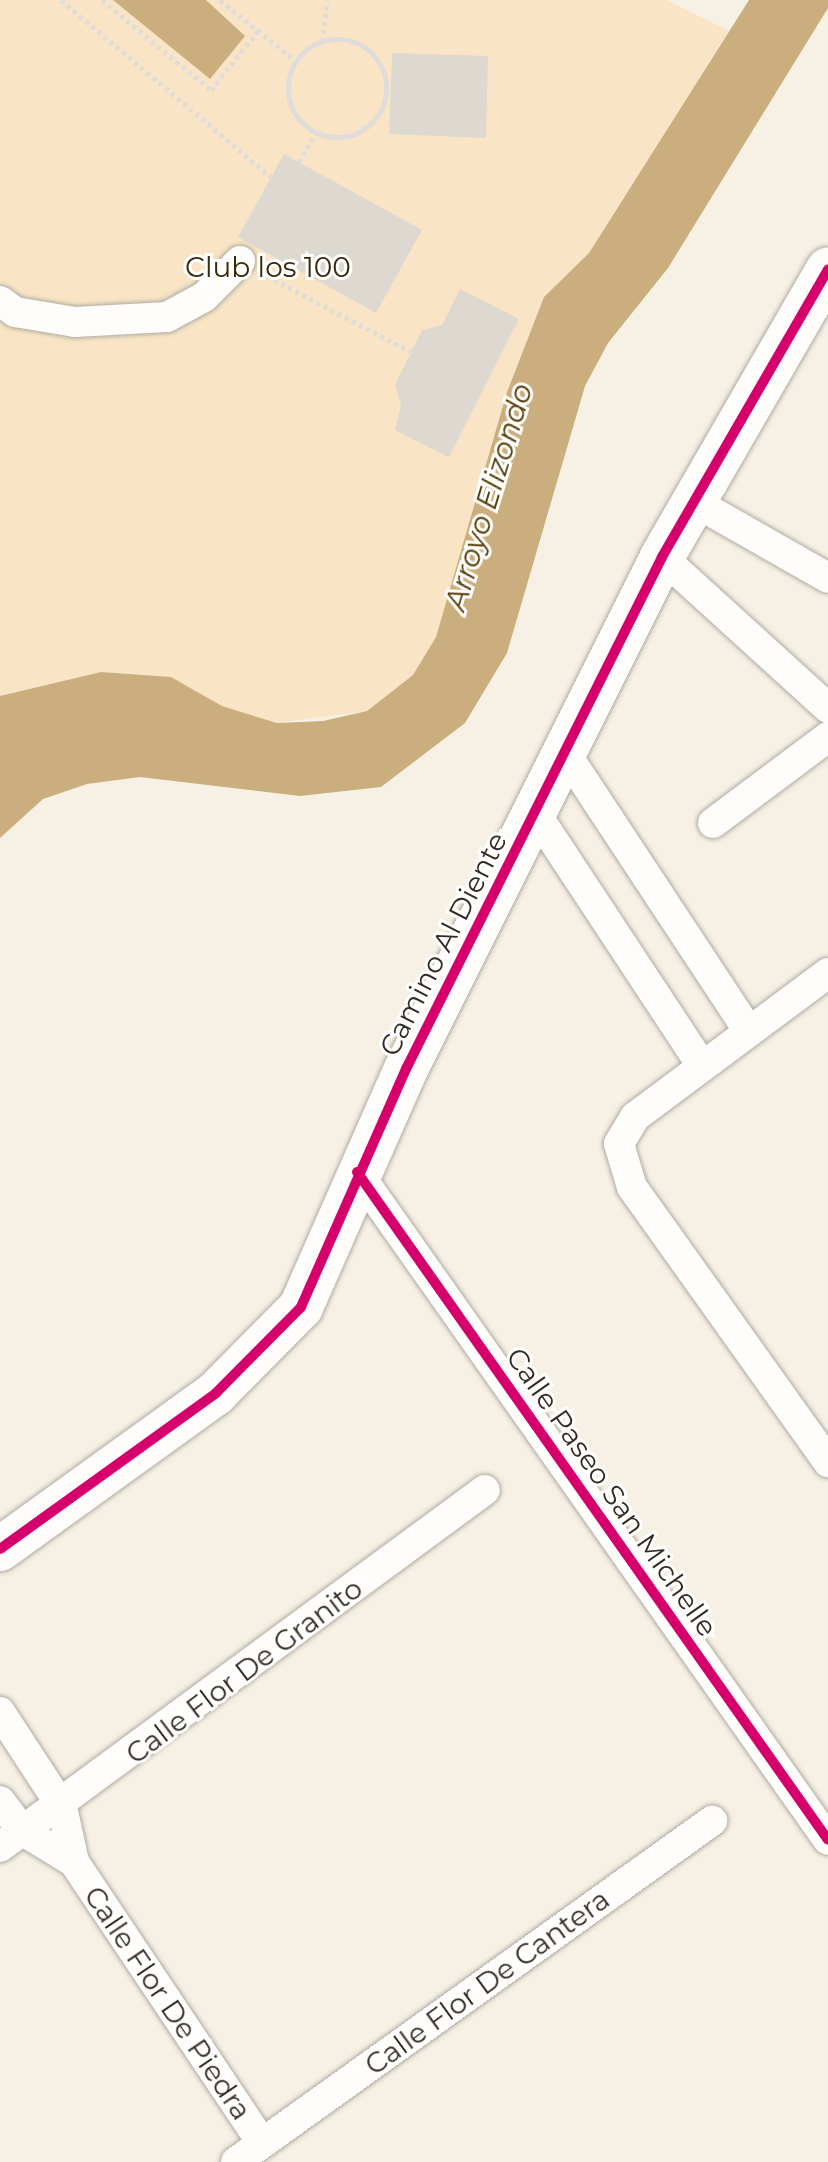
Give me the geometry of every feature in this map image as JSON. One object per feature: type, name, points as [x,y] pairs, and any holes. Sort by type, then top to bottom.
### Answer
[{"type":"street","points":[[0,301],[15,312],[75,322],[167,317],[204,297],[240,261]]},
{"type":"street","name":"Camino Al Diente","points":[[0,1549],[216,1393],[279,1334],[315,1282],[357,1172],[662,557],[828,270]]},
{"type":"street","points":[[693,501],[828,578]]},
{"type":"street","points":[[662,557],[828,708]]},
{"type":"street","points":[[713,823],[828,737]]},
{"type":"street","points":[[566,754],[748,1030]]},
{"type":"street","points":[[536,814],[701,1064]]},
{"type":"street","points":[[828,973],[701,1064],[630,1123],[619,1144],[620,1163],[828,1462]]},
{"type":"street","name":"Calle Paseo San Michelle","points":[[357,1172],[828,1840]]},
{"type":"street","name":"Calle Flor De Granito","points":[[11,1839],[62,1807],[485,1490]]},
{"type":"street","name":"Calle Flor De Piedra","points":[[0,1712],[62,1807],[74,1862],[262,2143]]},
{"type":"street","name":"Calle Flor De Piedra","points":[[0,1801],[11,1839],[74,1862]]},
{"type":"street","name":"Calle Flor De Cantera","points":[[236,2162],[712,1821]]},
{"type":"path","points":[[61,0],[271,177]]},
{"type":"path","points":[[102,0],[211,90],[258,31]]},
{"type":"path","points":[[220,0],[295,60]]},
{"type":"path","points":[[323,41],[327,0]]},
{"type":"path","points":[[323,41],[354,42],[368,50],[378,61],[386,91],[374,120],[362,130],[332,137],[316,132],[302,123],[287,93],[295,60],[323,41]]},
{"type":"path","points":[[299,162],[316,132]]},
{"type":"path","points":[[240,261],[411,352]]},
{"type":"green space","name":"Club los 100","points":[[0,0],[666,0],[729,31],[589,253],[544,297],[507,392],[436,637],[413,675],[367,711],[277,723],[222,706],[171,677],[101,672],[0,696]]},
{"type":"water","points":[[113,0],[206,0],[245,36],[210,79]]},
{"type":"water","name":"Arroyo Elizondo","points":[[749,0],[828,0],[828,8],[668,268],[608,343],[585,386],[507,653],[465,723],[381,787],[300,796],[140,777],[87,784],[43,799],[0,838],[0,696],[101,672],[171,677],[222,706],[277,723],[323,721],[367,711],[413,675],[436,637],[507,392],[544,297],[589,253]]},
{"type":"building","points":[[392,53],[488,56],[486,138],[389,134]]},
{"type":"building","points":[[284,154],[422,230],[376,313],[238,237]]},
{"type":"building","points":[[460,289],[519,319],[449,457],[395,430],[401,405],[395,385],[422,330],[442,325]]},
{"type":"cycle path","points":[[0,1549],[216,1393],[301,1307],[406,1069],[662,557],[828,270]]},
{"type":"cycle path","points":[[357,1172],[828,1840]]}]
